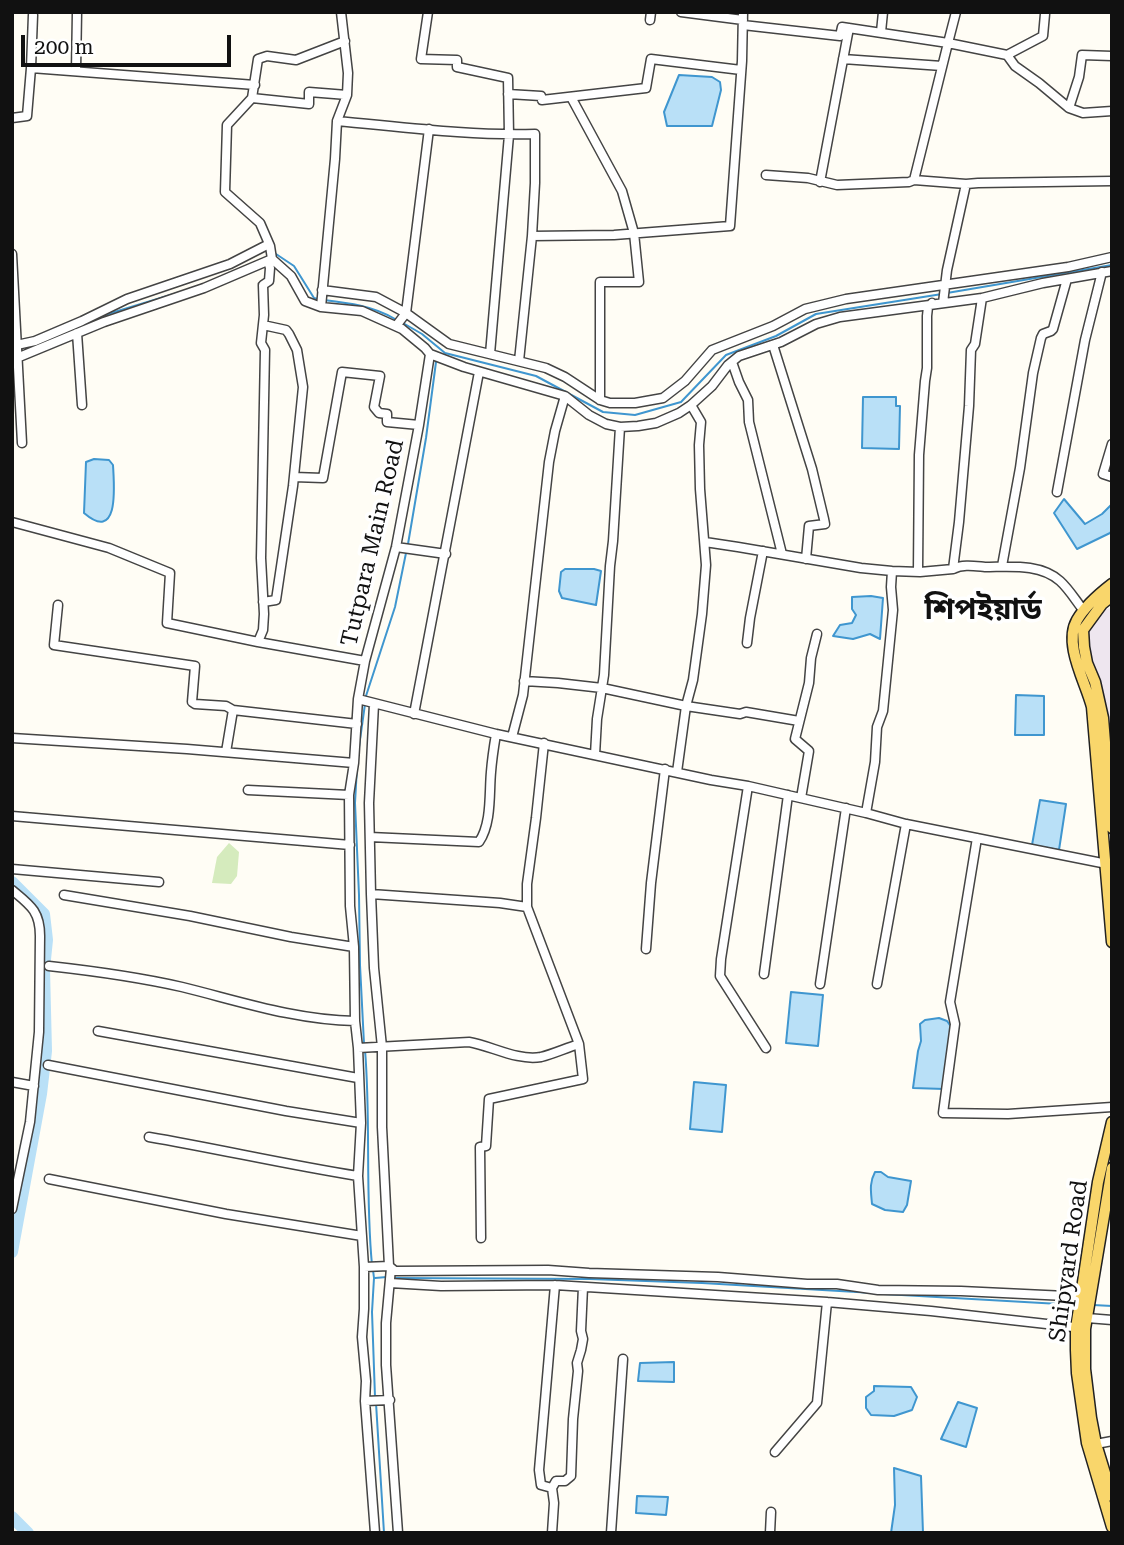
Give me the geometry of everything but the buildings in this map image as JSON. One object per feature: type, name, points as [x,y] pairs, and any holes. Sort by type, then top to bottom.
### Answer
[{"type":"main road","points":[[1112,584],[1084,611],[1073,630],[1078,667],[1092,707],[1109,864],[1112,942]]},
{"type":"main road","points":[[1112,596],[1083,630],[1087,663],[1103,718],[1112,828]]},
{"type":"main road","name":"Shipyard Road","points":[[1112,1122],[1098,1182],[1077,1373],[1087,1443],[1112,1527]]},
{"type":"main road","name":"Shipyard Road","points":[[1085,1297],[1112,1168]]},
{"type":"main road","name":"Shipyard Road","points":[[1083,1325],[1085,1369],[1096,1444],[1112,1496]]},
{"type":"street","points":[[76,71],[77,12]]},
{"type":"street","points":[[321,305],[337,121],[347,95],[348,73],[341,12]]},
{"type":"street","points":[[428,12],[421,59],[457,60],[457,67],[508,78],[509,135],[490,354]]},
{"type":"street","points":[[681,12],[743,19],[840,36],[842,27],[881,32],[1007,55],[1043,36],[1045,14]]},
{"type":"street","points":[[881,32],[883,12]]},
{"type":"street","points":[[914,180],[956,12]]},
{"type":"street","points":[[12,118],[27,116],[33,15]]},
{"type":"street","points":[[532,236],[634,233],[730,226],[743,19]]},
{"type":"street","points":[[820,182],[849,28]]},
{"type":"street","points":[[258,642],[263,630],[261,518],[265,431],[265,350],[261,343],[264,285],[269,281],[271,268],[269,245],[260,223],[225,192],[227,125],[252,98],[258,59],[267,56],[296,60],[345,41]]},
{"type":"street","points":[[1007,55],[1015,66],[1069,108],[1083,113],[1112,111]]},
{"type":"street","points":[[1069,108],[1079,77],[1082,55],[1112,56]]},
{"type":"street","points":[[508,94],[541,96],[542,100],[646,88],[651,59],[741,71]]},
{"type":"street","points":[[843,59],[942,66]]},
{"type":"street","points":[[31,68],[255,85]]},
{"type":"street","points":[[252,98],[309,104],[309,92],[347,95]]},
{"type":"street","points":[[571,97],[622,191],[634,233],[639,282],[600,282],[600,400]]},
{"type":"street","points":[[337,121],[509,135],[536,134],[532,236],[519,361]]},
{"type":"street","points":[[429,129],[400,320],[402,328],[430,354],[479,372],[565,396],[589,415],[606,424],[620,427],[638,426],[656,423],[679,413],[712,386],[739,356],[773,345],[816,324],[840,317],[932,303]]},
{"type":"street","points":[[766,175],[808,178],[837,185],[914,180],[966,184],[1112,181]]},
{"type":"street","points":[[943,294],[966,184]]},
{"type":"street","points":[[15,353],[35,341],[127,299],[230,264],[269,245]]},
{"type":"street","points":[[12,254],[15,353],[22,443]]},
{"type":"street","points":[[918,571],[918,484],[927,368],[928,307],[943,294],[1112,257]]},
{"type":"street","points":[[270,260],[291,276],[305,301],[400,320],[449,344],[547,368],[600,400],[635,404],[663,398],[685,381],[712,350],[773,326],[805,309],[846,299],[943,294],[982,298],[1107,272],[1085,340],[1057,492]]},
{"type":"street","points":[[15,353],[204,288],[270,260]]},
{"type":"street","points":[[1002,566],[1020,468],[1033,373],[1041,338],[1055,326],[1067,279]]},
{"type":"street","points":[[322,291],[376,297],[400,320]]},
{"type":"street","points":[[953,569],[969,406],[971,350],[975,344],[982,298]]},
{"type":"street","points":[[263,325],[286,330],[289,334],[297,350],[303,387],[294,477],[276,600],[263,602]]},
{"type":"street","points":[[77,333],[82,404]]},
{"type":"street","points":[[773,345],[812,469],[825,524],[809,526],[806,559]]},
{"type":"street","name":"Tutpara Main Road","points":[[375,1533],[362,1337],[364,1266],[358,1176],[361,1123],[350,905],[349,795],[358,699],[365,661],[403,548],[430,354]]},
{"type":"street","points":[[732,362],[748,400],[749,422],[782,554]]},
{"type":"street","points":[[294,477],[323,478],[342,372],[380,376],[374,407],[379,413],[387,414],[387,422],[419,425]]},
{"type":"street","points":[[415,714],[479,372]]},
{"type":"street","points":[[512,737],[523,695],[549,462],[565,396]]},
{"type":"street","points":[[677,772],[686,706],[693,680],[706,565],[700,489],[701,422],[691,405]]},
{"type":"street","points":[[594,755],[604,675],[620,427]]},
{"type":"street","points":[[1112,444],[1103,474],[1112,477]]},
{"type":"street","points":[[12,522],[109,548],[170,573],[167,623],[365,661]]},
{"type":"street","points":[[705,542],[892,571],[953,569],[968,565],[1037,569],[1058,579],[1084,611]]},
{"type":"street","points":[[403,548],[446,554]]},
{"type":"street","points":[[747,643],[763,551]]},
{"type":"street","points":[[866,813],[875,762],[877,727],[883,711],[894,610],[892,571]]},
{"type":"street","points":[[58,605],[54,645],[195,666],[192,702],[195,704],[357,724]]},
{"type":"street","points":[[801,798],[809,751],[795,739],[809,683],[817,634]]},
{"type":"street","points":[[524,681],[602,688],[686,706],[799,721]]},
{"type":"street","points":[[358,699],[496,734],[748,786],[906,824],[1109,864]]},
{"type":"street","points":[[374,704],[369,803],[370,894],[382,1047],[382,1128],[390,1267],[386,1366],[398,1533]]},
{"type":"street","points":[[226,752],[233,710]]},
{"type":"street","points":[[370,837],[479,842],[486,821],[496,734]]},
{"type":"street","points":[[12,738],[354,763]]},
{"type":"street","points":[[481,1238],[481,1147],[486,1146],[489,1099],[583,1079],[579,1044],[527,907],[527,884],[544,743]]},
{"type":"street","points":[[646,949],[665,769]]},
{"type":"street","points":[[748,786],[720,976],[766,1048]]},
{"type":"street","points":[[248,790],[349,795]]},
{"type":"street","points":[[764,974],[788,795]]},
{"type":"street","points":[[820,984],[846,808]]},
{"type":"street","points":[[12,816],[350,845]]},
{"type":"street","points":[[877,984],[906,824]]},
{"type":"street","points":[[977,838],[950,1002],[955,1024],[943,1113],[1008,1114],[1112,1107]]},
{"type":"street","points":[[12,869],[159,882]]},
{"type":"street","points":[[12,890],[35,911],[40,921],[39,1032],[30,1122],[15,1178],[12,1209]]},
{"type":"street","points":[[370,894],[527,907]]},
{"type":"street","points":[[64,895],[354,947]]},
{"type":"street","points":[[49,965],[145,979],[290,1015],[326,1021],[355,1021]]},
{"type":"street","points":[[98,1031],[358,1078]]},
{"type":"street","points":[[358,1048],[469,1042],[524,1057],[540,1057],[579,1044]]},
{"type":"street","points":[[48,1065],[361,1123]]},
{"type":"street","points":[[12,1082],[33,1086]]},
{"type":"street","points":[[149,1137],[358,1176]]},
{"type":"street","points":[[49,1179],[226,1214],[362,1236]]},
{"type":"street","points":[[364,1266],[390,1267],[395,1271],[548,1270],[718,1277],[837,1284],[878,1290],[1085,1297]]},
{"type":"street","points":[[390,1283],[441,1286],[555,1285],[827,1302],[1083,1325],[1112,1320]]},
{"type":"street","points":[[552,1488],[541,1485],[540,1470],[555,1285]]},
{"type":"street","points":[[552,1533],[552,1488],[556,1481],[565,1481],[571,1476],[577,1363],[583,1339],[583,1287]]},
{"type":"street","points":[[775,1452],[817,1403],[827,1302]]},
{"type":"street","points":[[611,1533],[624,1359]]},
{"type":"street","points":[[365,1401],[390,1400]]},
{"type":"street","points":[[1096,1444],[1112,1441]]},
{"type":"street","points":[[771,1512],[771,1533]]},
{"type":"shaded area","points":[[1112,608],[1112,770],[1107,711],[1089,657],[1087,631],[1103,609]]},
{"type":"green space","points":[[229,843],[239,852],[237,876],[231,884],[212,883],[217,857]]},
{"type":"water","points":[[679,75],[712,77],[720,82],[721,90],[712,126],[667,126],[664,112]]},
{"type":"water","points":[[863,397],[896,397],[896,406],[900,406],[899,449],[862,448]]},
{"type":"water","points":[[94,459],[109,460],[113,465],[114,497],[109,516],[104,521],[96,521],[84,513],[86,462]]},
{"type":"water","points":[[1064,499],[1085,524],[1112,504],[1110,533],[1077,549],[1054,513]]},
{"type":"water","points":[[565,569],[601,571],[596,605],[562,598],[559,591],[561,572]]},
{"type":"water","points":[[852,597],[883,598],[880,639],[870,634],[853,639],[833,636],[840,625],[852,623],[856,615],[852,609]]},
{"type":"water","points":[[1016,695],[1044,696],[1044,735],[1015,735]]},
{"type":"water","points":[[1040,800],[1066,804],[1059,850],[1032,845]]},
{"type":"water","points":[[791,992],[823,995],[818,1046],[786,1043]]},
{"type":"water","points":[[939,1018],[947,1021],[952,1028],[944,1089],[913,1088],[921,1041],[920,1024],[925,1020]]},
{"type":"water","points":[[694,1082],[726,1085],[722,1132],[690,1129]]},
{"type":"water","points":[[875,1172],[911,1181],[907,1205],[903,1212],[885,1210],[872,1204],[871,1184]]},
{"type":"water","points":[[674,1362],[674,1382],[638,1381],[640,1363]]},
{"type":"water","points":[[874,1386],[911,1387],[917,1397],[912,1410],[894,1416],[871,1415],[866,1408],[866,1397],[874,1391]]},
{"type":"water","points":[[958,1402],[977,1408],[966,1447],[941,1439]]},
{"type":"water","points":[[894,1468],[921,1476],[923,1533],[891,1533],[895,1505]]},
{"type":"water","points":[[637,1496],[668,1497],[666,1515],[636,1513]]},
{"type":"waterway","points":[[276,254],[294,266],[314,298],[318,299]]},
{"type":"waterway","points":[[947,293],[1112,265]]},
{"type":"waterway","points":[[98,317],[187,290]]},
{"type":"waterway","points":[[403,323],[445,353],[536,376],[603,412],[635,415],[681,402],[726,355],[776,336],[816,314],[942,294]]},
{"type":"waterway","points":[[324,300],[369,308],[395,319]]},
{"type":"waterway","points":[[25,350],[58,335]]},
{"type":"waterway","points":[[408,544],[436,362]]},
{"type":"waterway","points":[[365,699],[395,607],[406,553]]},
{"type":"waterway","points":[[358,754],[365,704]]},
{"type":"waterway","points":[[357,767],[355,803],[364,1044]]},
{"type":"waterway","points":[[12,882],[44,914],[47,940],[44,969],[46,1051],[41,1094],[12,1252]]},
{"type":"waterway","points":[[365,1050],[372,1265]]},
{"type":"waterway","points":[[373,1270],[375,1397]]},
{"type":"waterway","points":[[375,1278],[387,1277]]},
{"type":"waterway","points":[[394,1278],[590,1279],[874,1293]]},
{"type":"waterway","points":[[884,1294],[1077,1305]]},
{"type":"waterway","points":[[1093,1305],[1112,1306]]},
{"type":"waterway","points":[[376,1403],[384,1533]]},
{"type":"waterway","points":[[12,1517],[28,1533]]},
{"type":"district","name":"শিপইয়ার্ড","points":[[983,610]]}]
